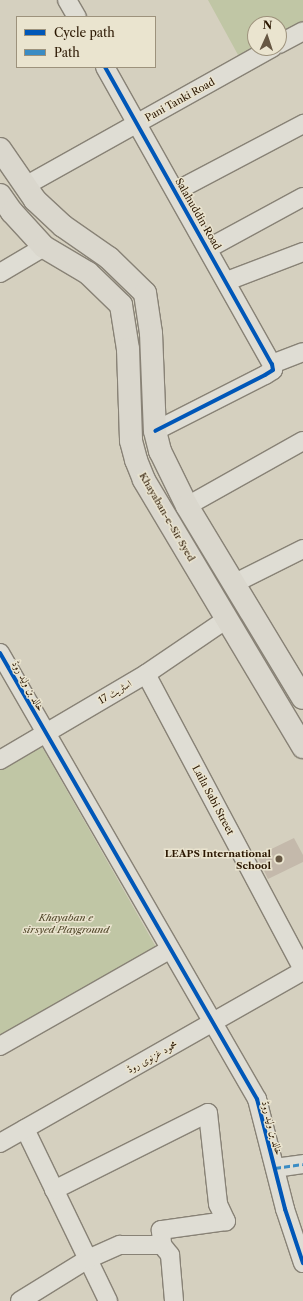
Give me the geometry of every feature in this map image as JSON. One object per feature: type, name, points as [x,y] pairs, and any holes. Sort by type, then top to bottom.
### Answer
[{"type":"main road","points":[[0,149],[35,200],[63,226],[109,258],[145,293],[151,332],[155,431],[168,471],[187,506],[235,583],[303,698]]},
{"type":"main road","name":"Khayaban-e-Sir Syed","points":[[0,195],[12,212],[44,247],[88,273],[121,305],[128,349],[131,440],[136,460],[144,480],[303,747]]},
{"type":"street","points":[[67,0],[76,16]]},
{"type":"street","points":[[287,39],[303,30]]},
{"type":"street","name":"Pani Tanki Road","points":[[25,186],[258,56]]},
{"type":"street","name":"Salahuddin Road","points":[[106,68],[228,281],[273,367]]},
{"type":"street","points":[[176,191],[303,124]]},
{"type":"street","points":[[209,248],[303,197]]},
{"type":"street","points":[[0,273],[44,247]]},
{"type":"street","points":[[228,281],[303,252]]},
{"type":"street","points":[[155,431],[303,352]]},
{"type":"street","points":[[187,506],[303,441]]},
{"type":"street","points":[[235,583],[303,549]]},
{"type":"street","name":"اسٹریٹ 17","points":[[0,760],[146,674],[227,619]]},
{"type":"street","name":"خالد بن ولید روڈ","points":[[0,653],[7,682],[45,733],[212,1024],[257,1099],[285,1209],[303,1263]]},
{"type":"street","name":"Laila Sabi Street","points":[[146,674],[303,970]]},
{"type":"street","points":[[282,710],[303,698]]},
{"type":"street","points":[[0,1046],[170,950]]},
{"type":"street","name":"محمود غزنوی روڈ","points":[[0,1143],[212,1024],[303,970]]},
{"type":"street","points":[[54,1190],[208,1113],[218,1204],[226,1221],[160,1230],[162,1245],[170,1255],[174,1301]]},
{"type":"street","points":[[25,1129],[108,1301]]},
{"type":"street","points":[[275,1168],[303,1164]]},
{"type":"street","points":[[20,1301],[88,1259],[120,1245],[162,1245]]},
{"type":"green space","points":[[208,0],[303,0],[303,31],[287,40],[287,16],[247,16],[247,56],[249,56],[243,64]]},
{"type":"green space","name":"Khayaban e sirsyed Playground","points":[[41,745],[156,947],[0,1036],[0,769]]},
{"type":"building","points":[[294,838],[303,855],[303,862],[268,879],[257,856]]},
{"type":"marked path","points":[[275,1168],[303,1164]]},
{"type":"cycle path","points":[[106,68],[272,364],[273,370],[155,431]]},
{"type":"cycle path","points":[[0,653],[257,1099],[285,1209],[303,1263]]},
{"type":"place","name":"LEAPS International School","points":[[279,859]]}]
